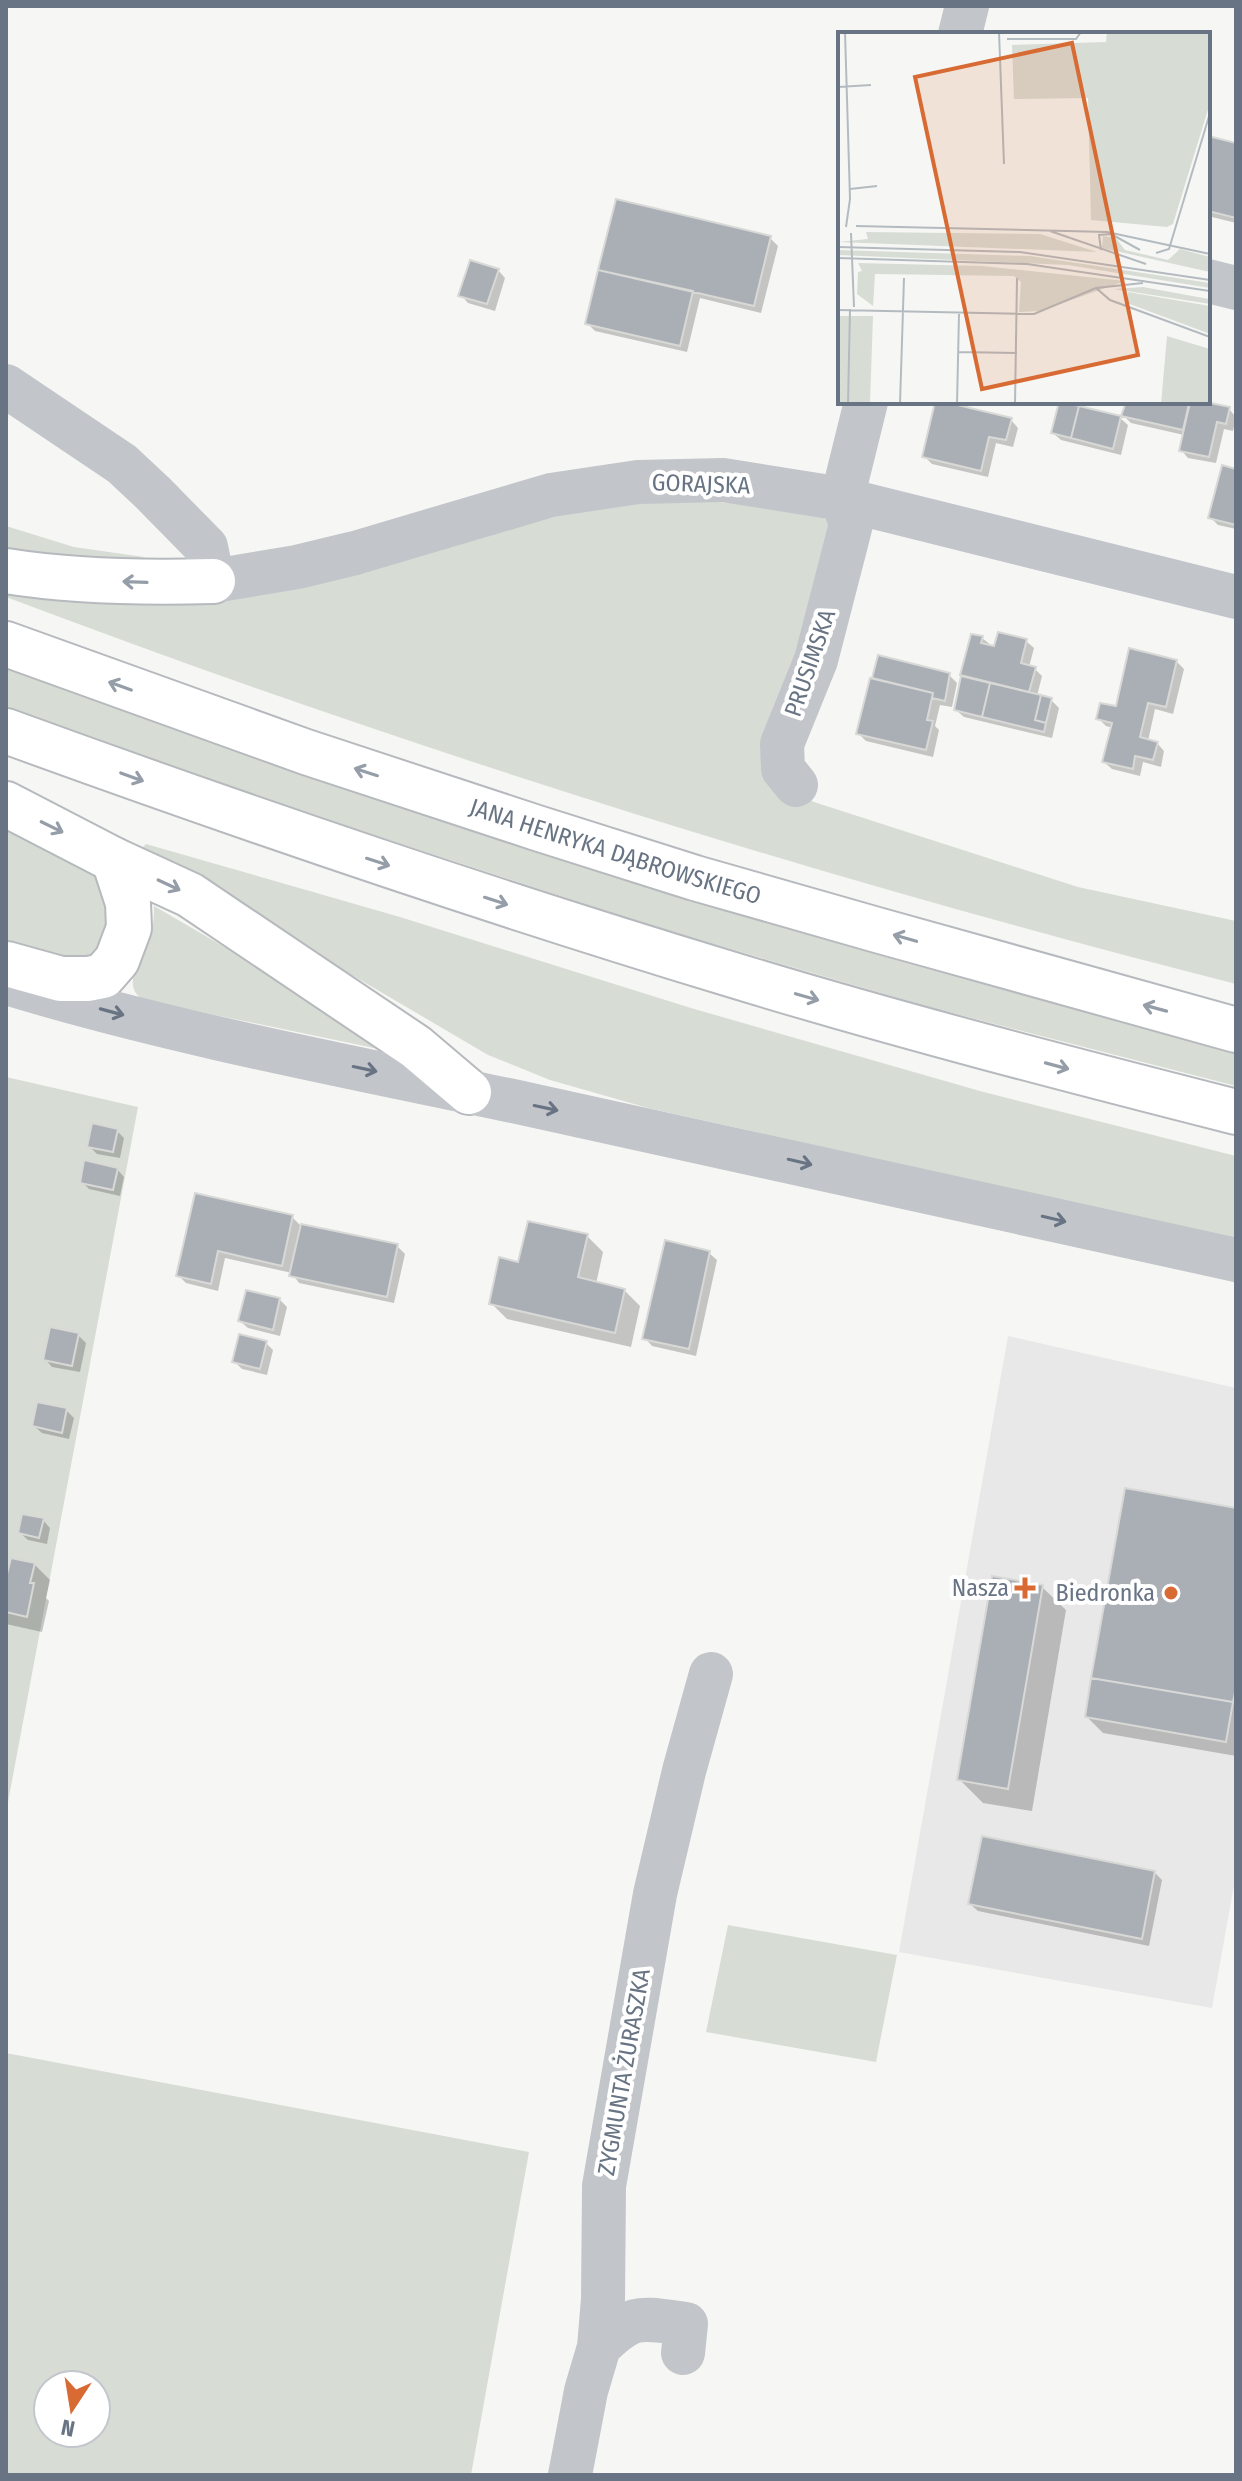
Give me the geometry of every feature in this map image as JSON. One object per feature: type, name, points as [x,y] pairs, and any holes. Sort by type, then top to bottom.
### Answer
[{"type":"main road","points":[[6,571],[146,583],[213,581]]},
{"type":"main road","name":"JANA HENRYKA DĄBROWSKIEGO","points":[[6,644],[306,752],[537,828],[771,900],[1236,1030]]},
{"type":"main road","points":[[6,731],[378,862],[732,975],[1017,1055],[1236,1112]]},
{"type":"main road","points":[[6,804],[190,895],[416,1047],[469,1092]]},
{"type":"main road","points":[[6,964],[61,979],[103,976],[117,960],[129,928],[126,894],[114,860]]},
{"type":"street","points":[[960,32],[967,6]]},
{"type":"street","points":[[1210,282],[1236,288]]},
{"type":"street","points":[[6,386],[122,464],[153,493],[206,547],[213,581]]},
{"type":"street","name":"PRUSIMSKA","points":[[796,785],[783,769],[782,744],[816,660],[866,404]]},
{"type":"street","name":"GORAJSKA","points":[[213,581],[256,575],[355,553],[551,495],[638,482],[723,480],[845,518],[1236,597]]},
{"type":"street","points":[[6,982],[118,1014],[219,1038],[1236,1260]]},
{"type":"street","name":"ZYGMUNTA ŻURASZKA","points":[[570,2475],[586,2391],[599,2347],[603,2299],[604,2186],[655,1894],[711,1674]]},
{"type":"street","points":[[599,2347],[617,2329],[642,2318],[686,2324],[683,2353]]},
{"type":"shaded area","points":[[672,499],[731,503],[834,520],[772,751],[799,794],[814,802],[1078,887],[1236,921],[1236,984],[924,900],[615,808],[309,707],[6,597],[6,589],[85,603],[210,601],[558,515]]},
{"type":"shaded area","points":[[6,526],[74,547],[144,557],[133,567],[6,557]]},
{"type":"shaded area","points":[[6,667],[280,766],[641,884],[980,984],[1236,1051],[1236,1086],[929,1007],[659,928],[282,805],[6,707]]},
{"type":"shaded area","points":[[6,823],[97,874],[113,908],[99,950],[90,958],[77,962],[6,948]]},
{"type":"shaded area","points":[[146,844],[400,917],[691,1008],[980,1091],[1236,1156],[1236,1239],[648,1108],[550,1080],[488,1055],[146,854],[142,848]]},
{"type":"shaded area","points":[[154,906],[412,1056],[143,1000],[136,994],[133,980],[151,934]]},
{"type":"shaded area","points":[[6,1077],[138,1107],[6,1813]]},
{"type":"shaded area","points":[[1008,1336],[1236,1388],[1236,1874],[1212,2008],[899,1952]]},
{"type":"shaded area","points":[[728,1925],[897,1955],[876,2062],[706,2032]]},
{"type":"shaded area","points":[[6,2053],[529,2152],[471,2475],[6,2475]]},
{"type":"building","points":[[1210,136],[1236,143],[1236,218],[1210,212]]},
{"type":"building","points":[[616,199],[771,236],[754,306],[598,270]]},
{"type":"building","points":[[470,260],[499,269],[487,304],[458,296]]},
{"type":"building","points":[[598,270],[693,291],[680,346],[585,324]]},
{"type":"building","points":[[1210,403],[1230,407],[1226,424],[1217,422],[1209,457],[1179,451],[1190,404]]},
{"type":"building","points":[[935,404],[953,404],[1012,418],[1006,440],[989,437],[981,471],[922,457]]},
{"type":"building","points":[[1058,404],[1079,406],[1071,438],[1051,433]]},
{"type":"building","points":[[1125,404],[1189,404],[1183,430],[1121,416]]},
{"type":"building","points":[[1079,406],[1121,416],[1113,449],[1071,438]]},
{"type":"building","points":[[1222,465],[1236,469],[1236,525],[1208,518]]},
{"type":"building","points":[[998,632],[1027,639],[1021,663],[1036,667],[1029,692],[960,675],[971,634],[983,636],[981,643],[994,646]]},
{"type":"building","points":[[1129,648],[1177,660],[1166,707],[1148,703],[1140,737],[1158,742],[1153,760],[1135,756],[1133,769],[1102,762],[1112,723],[1096,719],[1100,703],[1116,706]]},
{"type":"building","points":[[878,655],[950,673],[945,701],[932,698],[933,693],[872,678]]},
{"type":"building","points":[[961,676],[990,683],[982,717],[954,710]]},
{"type":"building","points":[[870,678],[933,693],[927,720],[933,721],[926,750],[856,734]]},
{"type":"building","points":[[990,683],[1041,695],[1035,720],[1046,723],[1044,732],[982,717]]},
{"type":"building","points":[[1041,695],[1052,698],[1046,723],[1035,720]]},
{"type":"building","points":[[92,1123],[118,1129],[113,1152],[87,1147]]},
{"type":"building","points":[[84,1160],[118,1168],[113,1190],[80,1183]]},
{"type":"building","points":[[195,1193],[293,1215],[282,1266],[218,1251],[211,1284],[176,1276]]},
{"type":"building","points":[[528,1221],[588,1234],[578,1277],[625,1289],[615,1333],[489,1304],[499,1257],[518,1262]]},
{"type":"building","points":[[301,1224],[398,1244],[387,1297],[289,1276]]},
{"type":"building","points":[[665,1240],[710,1251],[689,1349],[642,1339]]},
{"type":"building","points":[[246,1290],[280,1298],[273,1330],[238,1321]]},
{"type":"building","points":[[50,1327],[79,1333],[72,1366],[43,1360]]},
{"type":"building","points":[[239,1334],[267,1341],[260,1369],[232,1362]]},
{"type":"building","points":[[37,1402],[67,1408],[62,1433],[32,1426]]},
{"type":"building","name":"Biedronka","points":[[1125,1488],[1236,1508],[1236,1688],[1233,1702],[1091,1678]]},
{"type":"building","points":[[22,1514],[44,1518],[39,1538],[18,1533]]},
{"type":"building","points":[[11,1558],[35,1563],[27,1617],[6,1612],[6,1578]]},
{"type":"building","points":[[992,1576],[1043,1585],[1008,1789],[957,1780]]},
{"type":"building","points":[[1091,1678],[1233,1702],[1226,1742],[1085,1717]]},
{"type":"building","points":[[982,1836],[1155,1871],[1142,1939],[968,1904]]},
{"type":"place","name":"Nasza","points":[[1025,1588]]},
{"type":"place","name":"Biedronka","points":[[1171,1593]]}]
